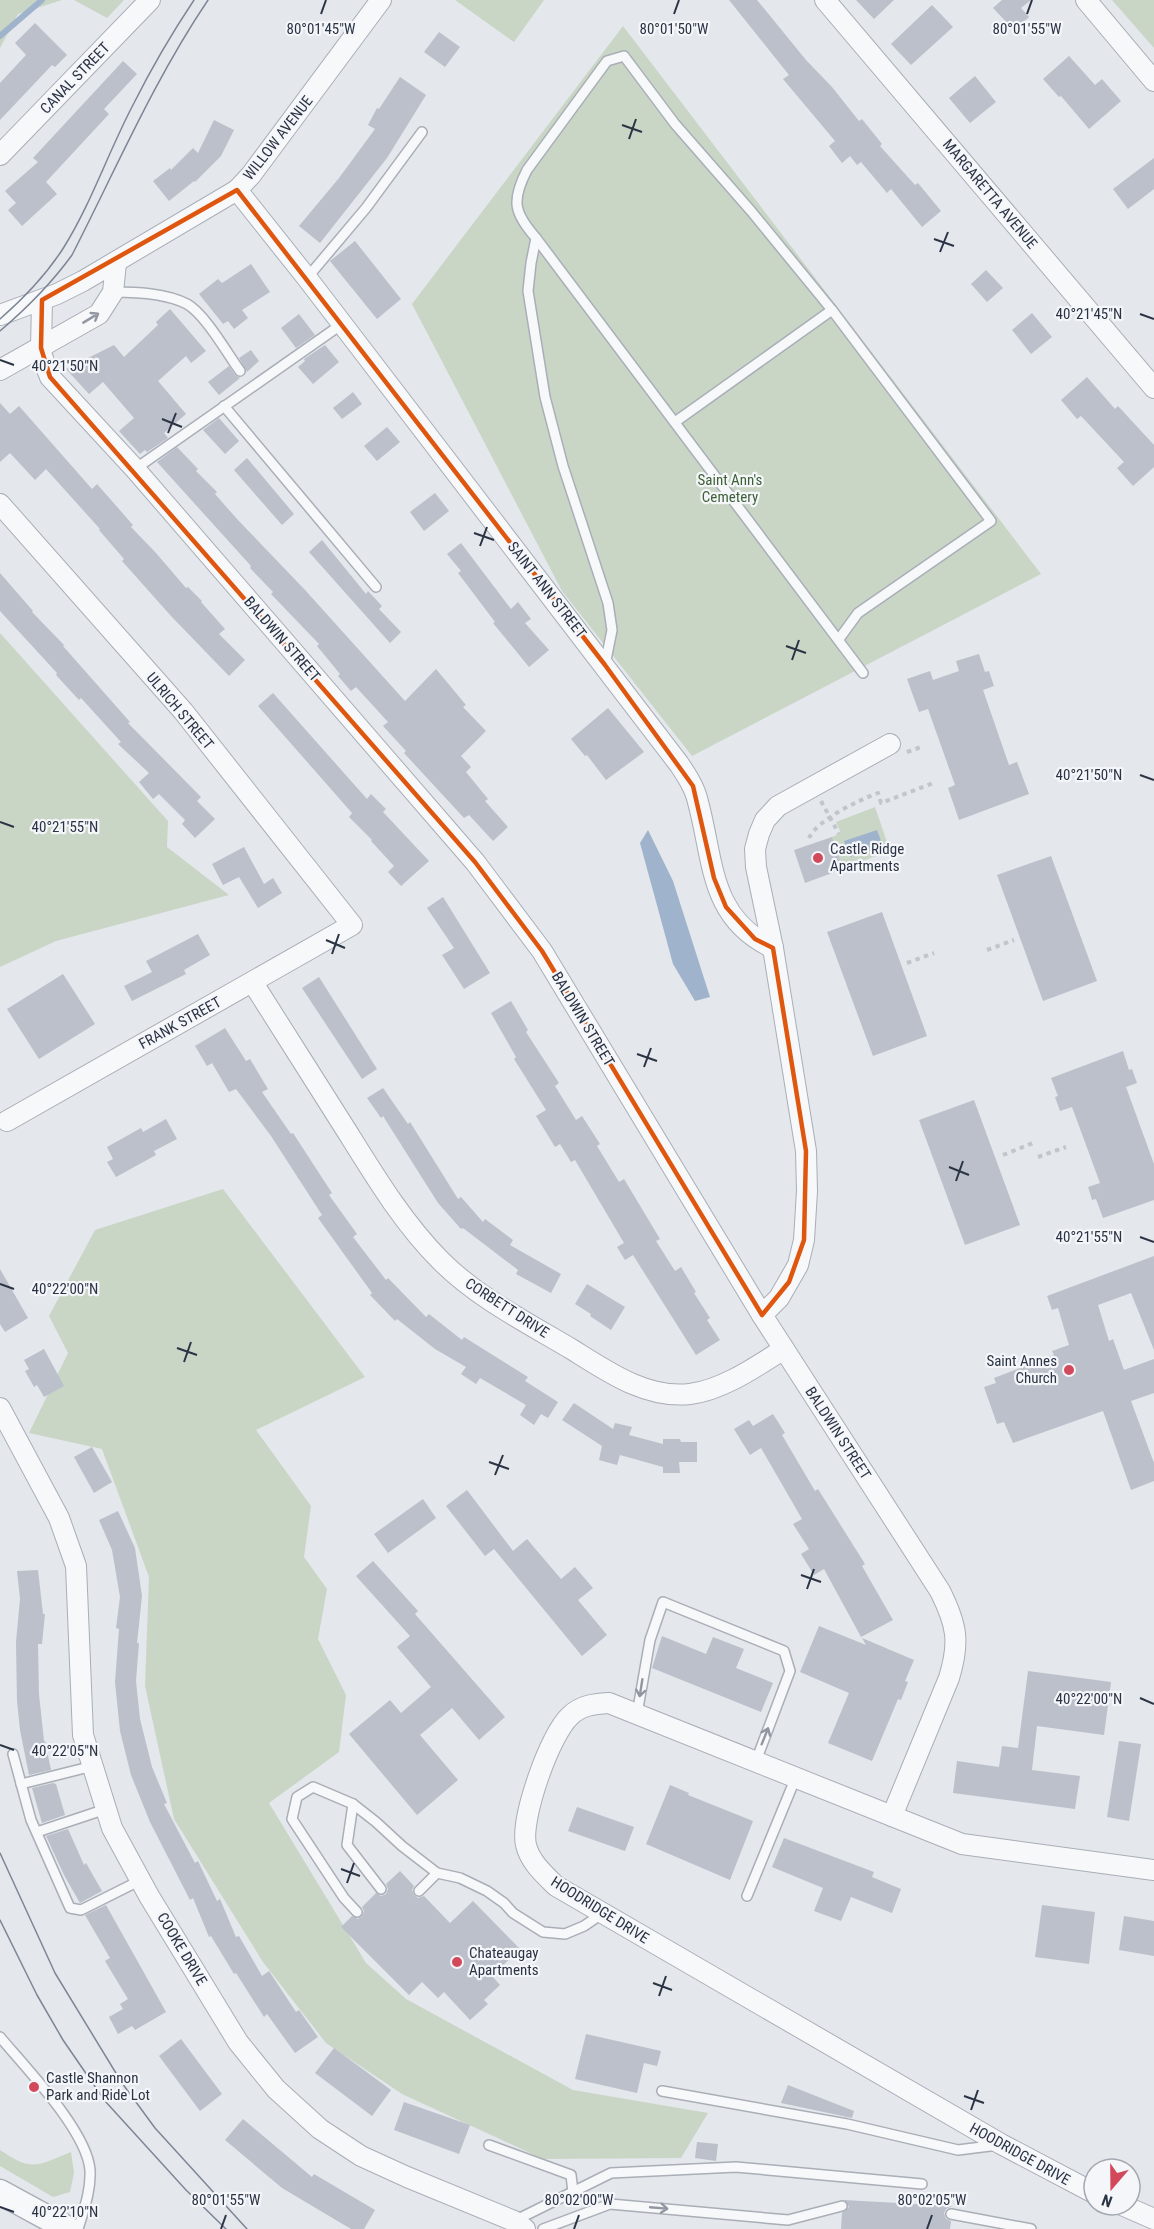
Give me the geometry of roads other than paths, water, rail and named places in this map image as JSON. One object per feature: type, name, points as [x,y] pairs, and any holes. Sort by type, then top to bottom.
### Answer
[{"type":"street","name":"CANAL STREET","points":[[0,155],[150,0]]},
{"type":"street","name":"WILLOW AVENUE","points":[[0,315],[57,294],[116,263],[237,190],[251,175],[381,0]]},
{"type":"street","name":"MARGARETTA AVENUE","points":[[825,0],[1154,388]]},
{"type":"street","points":[[1086,0],[1154,81]]},
{"type":"street","name":"SAINT ANN STREET","points":[[237,190],[680,764],[693,786],[698,801],[714,878],[726,907],[740,926],[755,939],[773,948]]},
{"type":"street","points":[[0,370],[99,314],[113,292],[116,263]]},
{"type":"street","name":"BALDWIN STREET","points":[[42,300],[41,348],[50,377],[135,469],[475,862],[542,951],[762,1315],[940,1592],[950,1612],[956,1633],[955,1656],[949,1678],[892,1816]]},
{"type":"street","name":"ULRICH STREET","points":[[5,513],[183,711],[352,925]]},
{"type":"street","points":[[762,1315],[779,1298],[798,1265],[804,1240],[807,1191],[806,1151],[773,948],[756,867],[755,849],[765,820],[778,806],[890,744]]},
{"type":"street","name":"FRANK STREET","points":[[7,1121],[352,925]]},
{"type":"street","name":"CORBETT DRIVE","points":[[253,982],[373,1173],[415,1233],[442,1263],[476,1291],[591,1362],[638,1387],[666,1394],[692,1394],[720,1385],[784,1349]]},
{"type":"street","name":"COOKE DRIVE","points":[[0,1407],[59,1518],[76,1566],[83,1735],[112,1828],[238,2042],[276,2089],[320,2129],[361,2156],[520,2225]]},
{"type":"street","name":"HOODRIDGE DRIVE","points":[[1082,2187],[1001,2145],[556,1886],[536,1867],[526,1845],[527,1811],[556,1732],[570,1715],[586,1705],[609,1703],[962,1844],[1154,1870]]},
{"type":"street","points":[[0,2192],[68,2229]]},
{"type":"lane","points":[[839,639],[858,613],[991,520],[832,310],[751,211],[675,124],[624,56],[607,61],[527,170],[518,188],[516,205],[522,222],[863,673]]},
{"type":"lane","points":[[307,278],[366,208],[422,132]]},
{"type":"lane","points":[[536,238],[528,291],[543,385],[562,466],[608,603],[612,630],[605,665]]},
{"type":"lane","points":[[113,292],[162,296],[188,305],[206,323],[240,371]]},
{"type":"lane","points":[[675,422],[832,310]]},
{"type":"lane","points":[[135,469],[342,324]]},
{"type":"lane","points":[[224,406],[376,587]]},
{"type":"lane","points":[[637,1714],[650,1640],[663,1602],[784,1650],[790,1671],[756,1761]]},
{"type":"lane","points":[[13,1754],[37,1832],[70,1908],[81,1910],[141,1880]]},
{"type":"lane","points":[[21,1784],[93,1766]]},
{"type":"lane","points":[[747,1896],[796,1777]]},
{"type":"lane","points":[[357,1912],[338,1889],[292,1819],[297,1797],[314,1787],[353,1804],[437,1873],[460,1878],[487,1891],[504,1903],[513,1913],[543,1932],[565,1934],[584,1926],[603,1913]]},
{"type":"lane","points":[[353,1804],[347,1845],[381,1889]]},
{"type":"lane","points":[[37,1832],[106,1809]]},
{"type":"lane","points":[[419,1891],[437,1873]]},
{"type":"lane","points":[[0,2037],[67,2119],[80,2141],[90,2168],[89,2191],[78,2229]]},
{"type":"lane","points":[[662,2091],[847,2124],[958,2150],[1001,2145]]},
{"type":"lane","points":[[489,2145],[571,2175],[573,2192]]},
{"type":"lane","points":[[520,2225],[573,2192],[610,2173],[736,2167],[922,2184]]},
{"type":"lane","points":[[543,2229],[610,2204],[788,2220],[843,2206]]},
{"type":"lane","points":[[951,2214],[1030,2229]]},
{"type":"water","points":[[648,830],[673,881],[710,997],[695,1001],[673,964],[640,843]]},
{"type":"water","points":[[877,830],[883,846],[850,857],[844,841]]},
{"type":"waterway","points":[[0,36],[42,0]]},
{"type":"tram line","points":[[0,319],[35,285],[64,247],[162,50],[194,0]]},
{"type":"tram line","points":[[0,331],[20,314],[56,276],[72,255],[153,93],[188,30],[208,0]]},
{"type":"tram line","points":[[0,1853],[55,1973],[122,2083],[155,2128],[247,2229]]},
{"type":"tram line","points":[[0,1920],[37,1995],[63,2040],[105,2101],[186,2190],[226,2229]]},
{"type":"place","name":"Castle Ridge Apartments","points":[[818,858]]},
{"type":"place","name":"Saint Annes Church","points":[[1069,1370]]},
{"type":"place","name":"Chateaugay Apartments","points":[[457,1962]]},
{"type":"place","name":"Castle Shannon Park and Ride Lot","points":[[34,2087]]},
{"type":"park label","name":"Saint Ann's Cemetery","points":[[730,488]]}]
